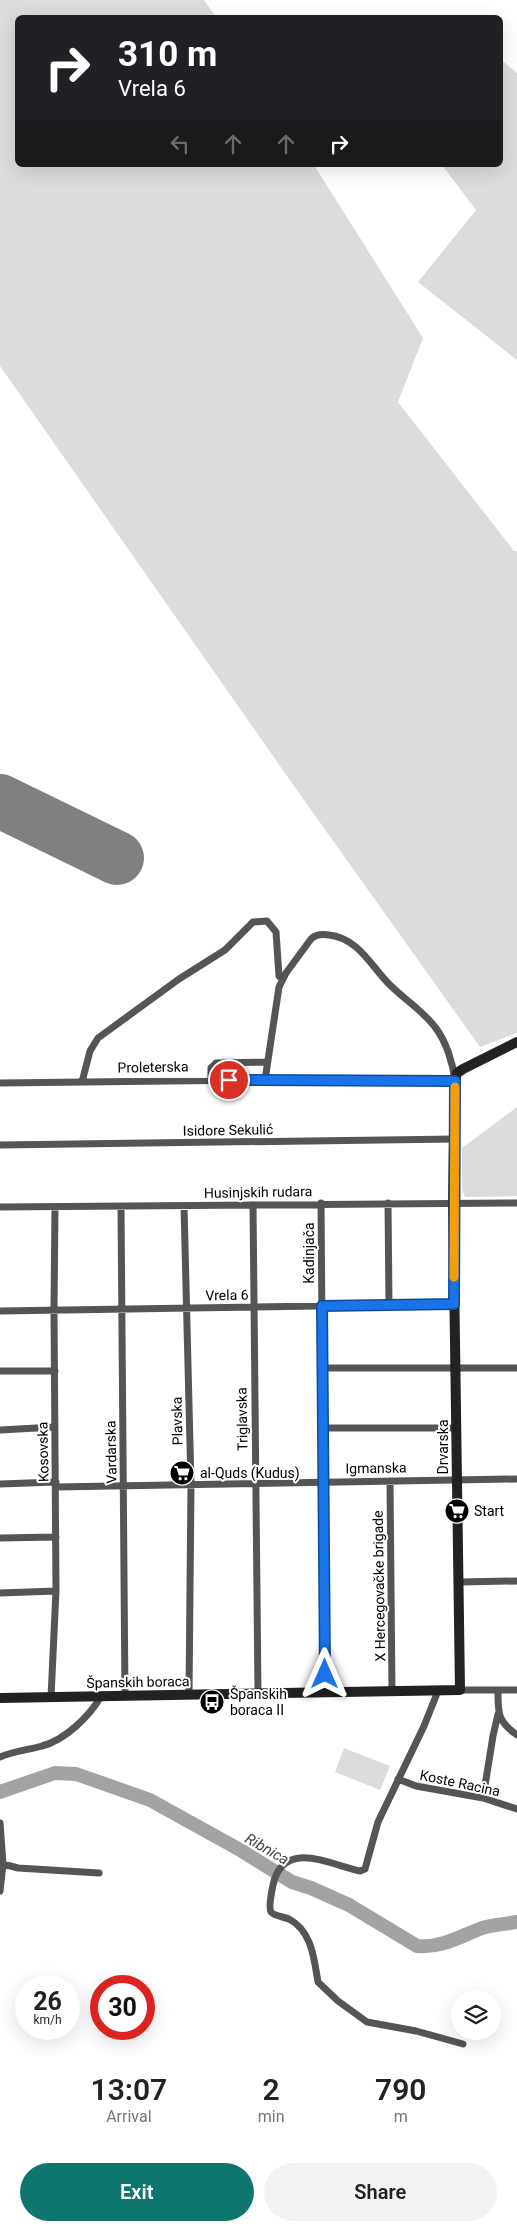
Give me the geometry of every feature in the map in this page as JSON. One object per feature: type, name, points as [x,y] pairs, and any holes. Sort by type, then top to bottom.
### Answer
[{"type":"main road","points":[[453,1203],[455,1081],[457,1073],[517,1042]]},
{"type":"main road","points":[[495,1053],[517,1051]]},
{"type":"main road","name":"Drvarska","points":[[453,1203],[460,1690]]},
{"type":"main road","name":"Španskih boraca","points":[[0,1698],[460,1690]]},
{"type":"street","points":[[82,1082],[90,1051],[98,1038],[179,979],[225,950],[253,922],[266,921],[276,932],[280,976],[282,979]]},
{"type":"street","points":[[265,1080],[279,987],[282,979],[302,950],[315,936],[334,935],[345,939],[360,950],[389,985],[434,1026],[453,1067],[455,1081]]},
{"type":"street","points":[[211,1080],[211,1068],[216,1063],[267,1062]]},
{"type":"street","name":"Proleterska","points":[[0,1083],[211,1080],[455,1081]]},
{"type":"street","name":"Isidore Sekulić","points":[[0,1145],[455,1139]]},
{"type":"street","name":"Husinjskih rudara","points":[[0,1207],[121,1208],[321,1203],[517,1203]]},
{"type":"street","name":"Kadinjača","points":[[321,1203],[325,1693]]},
{"type":"street","points":[[388,1203],[389,1305]]},
{"type":"street","name":"Triglavska","points":[[253,1205],[258,1693]]},
{"type":"street","name":"Plavska","points":[[184,1206],[191,1484],[189,1694]]},
{"type":"street","name":"Kosovska","points":[[51,1697],[56,1592],[55,1207]]},
{"type":"street","name":"Vardarska","points":[[121,1208],[125,1697]]},
{"type":"street","name":"Vrela 6","points":[[0,1311],[454,1304]]},
{"type":"street","points":[[323,1368],[517,1368]]},
{"type":"street","points":[[0,1371],[55,1372]]},
{"type":"street","points":[[0,1430],[55,1428]]},
{"type":"street","points":[[323,1428],[456,1428]]},
{"type":"street","name":"Igmanska","points":[[0,1484],[191,1484],[517,1479]]},
{"type":"street","name":"X Hercegovačke brigade","points":[[390,1481],[392,1691]]},
{"type":"street","points":[[0,1538],[56,1537]]},
{"type":"street","points":[[459,1582],[517,1581]]},
{"type":"street","points":[[0,1593],[56,1592]]},
{"type":"street","name":"Španskih boraca","points":[[460,1690],[517,1690]]},
{"type":"street","points":[[483,1798],[498,1714],[498,1690]]},
{"type":"street","points":[[438,1691],[424,1726],[378,1822],[365,1869],[360,1871],[335,1862],[296,1857],[279,1871],[273,1884],[271,1912],[297,1924],[304,1933],[315,1957],[318,1982],[338,2001],[367,2022],[416,2031],[463,2044]]},
{"type":"street","points":[[0,1757],[12,1752],[44,1746],[55,1741],[88,1714],[101,1696]]},
{"type":"street","points":[[498,1714],[505,1727],[517,1735]]},
{"type":"street","name":"Koste Racina","points":[[398,1779],[416,1786],[483,1798],[517,1809]]},
{"type":"street","points":[[0,1823],[4,1864],[0,1891]]},
{"type":"street","points":[[4,1864],[18,1868],[99,1873]]},
{"type":"shaded area","points":[[0,0],[204,0],[215,15],[15,15],[15,167],[315,167],[423,338],[398,402],[514,551],[517,551],[517,1033],[480,1047],[294,786],[0,366]]},
{"type":"shaded area","points":[[503,61],[517,73],[517,360],[418,282],[476,210],[444,167],[503,167]]},
{"type":"shaded area","points":[[517,1107],[517,1196],[465,1197],[462,1190],[462,1148]]},
{"type":"shaded area","points":[[344,1748],[390,1766],[380,1790],[335,1772]]},
{"type":"waterway","name":"Ribnica","points":[[0,1792],[55,1773],[76,1774],[150,1800],[242,1851],[292,1882],[311,1888],[349,1905],[417,1946],[442,1944],[482,1928],[517,1922]]},
{"type":"runway","points":[[0,801],[117,858]]},
{"type":"slow traffic","points":[[454,1277],[455,1087]]},
{"type":"place","name":"al-Quds (Kudus)","points":[[182,1473]]},
{"type":"place","name":"Start","points":[[457,1511]]},
{"type":"place","name":"Španskih boraca II","points":[[212,1702]]},
{"type":"route","points":[[229,1080],[455,1081],[454,1304],[322,1306],[325,1674]]}]
